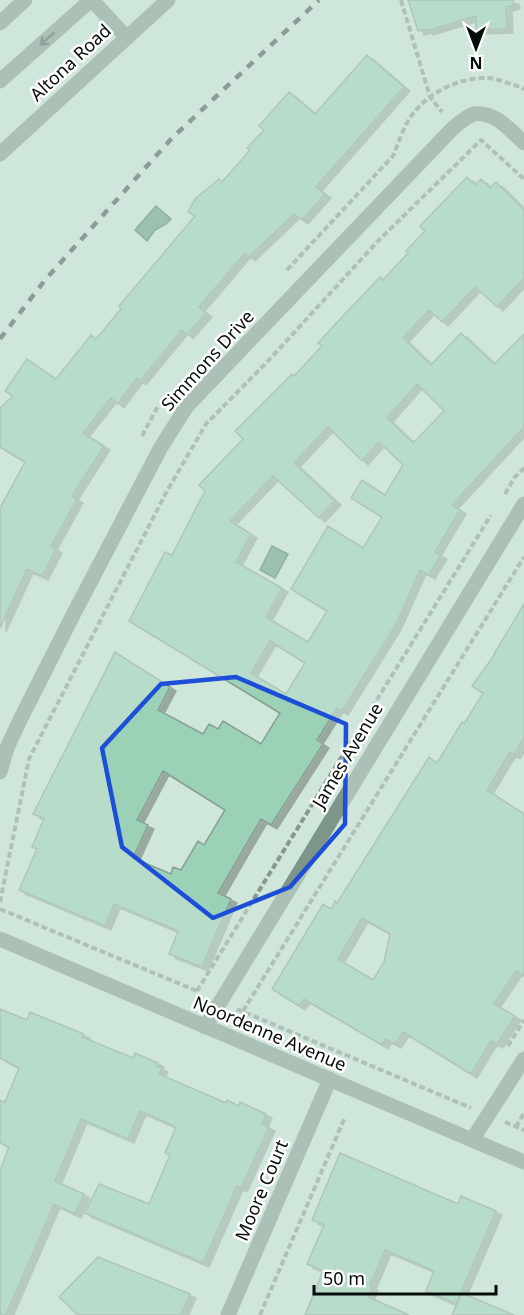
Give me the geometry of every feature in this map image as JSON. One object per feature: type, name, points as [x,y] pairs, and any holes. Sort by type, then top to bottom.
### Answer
[{"type":"street","points":[[0,23],[25,0]]},
{"type":"street","points":[[0,81],[91,0],[126,37]]},
{"type":"street","name":"Altona Road","points":[[0,154],[168,0]]},
{"type":"street","name":"Simmons Drive","points":[[0,772],[7,748],[25,710],[176,421],[188,406],[453,128],[472,114],[489,115],[501,122],[524,143]]},
{"type":"street","name":"James Avenue","points":[[205,1027],[524,504]]},
{"type":"street","name":"Noordenne Avenue","points":[[0,939],[524,1162]]},
{"type":"street","points":[[472,1140],[524,1059]]},
{"type":"street","name":"Moore Court","points":[[228,1315],[330,1079]]},
{"type":"path","points":[[401,0],[430,97],[453,128]]},
{"type":"path","points":[[430,97],[457,82],[488,78],[524,89]]},
{"type":"path","points":[[0,902],[29,759],[167,492],[206,424],[269,360],[378,241],[481,140],[524,179]]},
{"type":"path","points":[[502,498],[514,478],[524,468]]},
{"type":"path","points":[[197,991],[496,508]]},
{"type":"path","points":[[243,1011],[524,557]]},
{"type":"path","points":[[0,909],[524,1130]]},
{"type":"path","points":[[516,1126],[524,1113]]},
{"type":"path","points":[[260,1315],[345,1117]]},
{"type":"highlighted area","points":[[236,677],[346,724],[345,824],[290,887],[213,918],[122,847],[102,748],[161,684]]},
{"type":"shaded area","points":[[156,206],[171,219],[155,230],[147,241],[135,230]]},
{"type":"shaded area","points":[[272,546],[288,554],[275,578],[260,570]]},
{"type":"building","points":[[408,0],[513,0],[514,5],[506,7],[507,29],[476,30],[476,16],[427,31],[426,29],[418,31]]},
{"type":"building","points":[[367,55],[404,87],[316,187],[325,194],[302,220],[294,214],[249,257],[245,253],[199,307],[206,313],[187,335],[182,330],[140,381],[137,378],[118,404],[111,398],[83,433],[104,446],[72,496],[77,499],[51,546],[56,549],[42,576],[27,569],[0,628],[0,508],[25,462],[0,447],[0,408],[13,396],[5,391],[27,359],[56,379],[91,335],[96,339],[121,309],[119,306],[195,216],[188,212],[195,199],[219,179],[222,182],[250,150],[247,148],[264,130],[259,126],[289,92],[315,114]]},
{"type":"building","points":[[467,177],[475,185],[481,179],[490,188],[496,182],[524,210],[524,278],[497,307],[475,287],[442,322],[429,310],[403,338],[431,365],[461,333],[494,364],[524,334],[524,427],[452,505],[460,510],[435,552],[441,555],[429,575],[420,570],[395,626],[342,711],[337,708],[317,740],[323,744],[271,825],[261,819],[218,893],[231,899],[202,967],[169,954],[178,931],[114,904],[105,926],[19,890],[37,849],[32,847],[44,818],[33,814],[115,652],[170,687],[158,710],[203,734],[209,724],[218,729],[223,721],[261,744],[280,713],[129,621],[165,552],[172,555],[205,491],[199,485],[243,439],[235,431],[292,374],[294,376],[322,346],[318,343],[342,317],[380,277],[383,280],[408,253],[406,251],[425,231],[420,226]],"holes":[[[417,384],[444,411],[413,443],[387,418]],[[328,427],[362,461],[379,442],[403,465],[385,495],[362,480],[351,498],[382,517],[363,548],[328,526],[291,589],[327,611],[308,642],[266,617],[282,588],[236,562],[251,534],[230,521],[273,476],[319,518],[335,501],[294,463]],[[270,641],[305,663],[286,694],[251,673]],[[163,771],[225,810],[204,845],[198,841],[181,870],[173,867],[171,874],[133,858],[148,825],[137,820]]]},
{"type":"building","points":[[524,604],[524,738],[514,755],[510,752],[487,790],[524,814],[524,976],[516,971],[494,1004],[515,1016],[497,1044],[491,1041],[471,1074],[403,1032],[395,1044],[386,1039],[382,1045],[304,999],[299,1006],[272,989],[323,904],[331,909],[335,901],[337,903],[429,757],[437,763],[462,722],[464,724],[483,693],[472,686]],"holes":[[[362,918],[390,934],[384,962],[373,980],[338,959]]]},
{"type":"building","points":[[0,1009],[27,1020],[30,1012],[84,1034],[82,1037],[133,1058],[135,1053],[158,1063],[157,1066],[162,1068],[159,1074],[226,1103],[227,1100],[239,1106],[240,1102],[266,1114],[262,1124],[269,1127],[241,1188],[237,1186],[203,1263],[85,1213],[99,1184],[149,1204],[170,1155],[165,1153],[176,1127],[140,1111],[128,1139],[81,1119],[55,1181],[84,1194],[75,1214],[54,1204],[6,1315],[0,1315],[0,1171],[9,1147],[0,1143],[0,1100],[5,1102],[19,1068],[0,1058]]},
{"type":"building","points":[[340,1153],[458,1204],[461,1196],[496,1211],[456,1304],[426,1291],[434,1271],[385,1250],[370,1285],[372,1286],[368,1297],[409,1315],[305,1315],[323,1271],[307,1264],[324,1225],[312,1220]]},
{"type":"building","points":[[98,1257],[190,1294],[181,1315],[78,1315],[59,1297]]},
{"type":"building","points":[[462,1293],[514,1315],[452,1315]]},
{"type":"railway","points":[[0,339],[45,280],[172,138],[319,0]]}]
